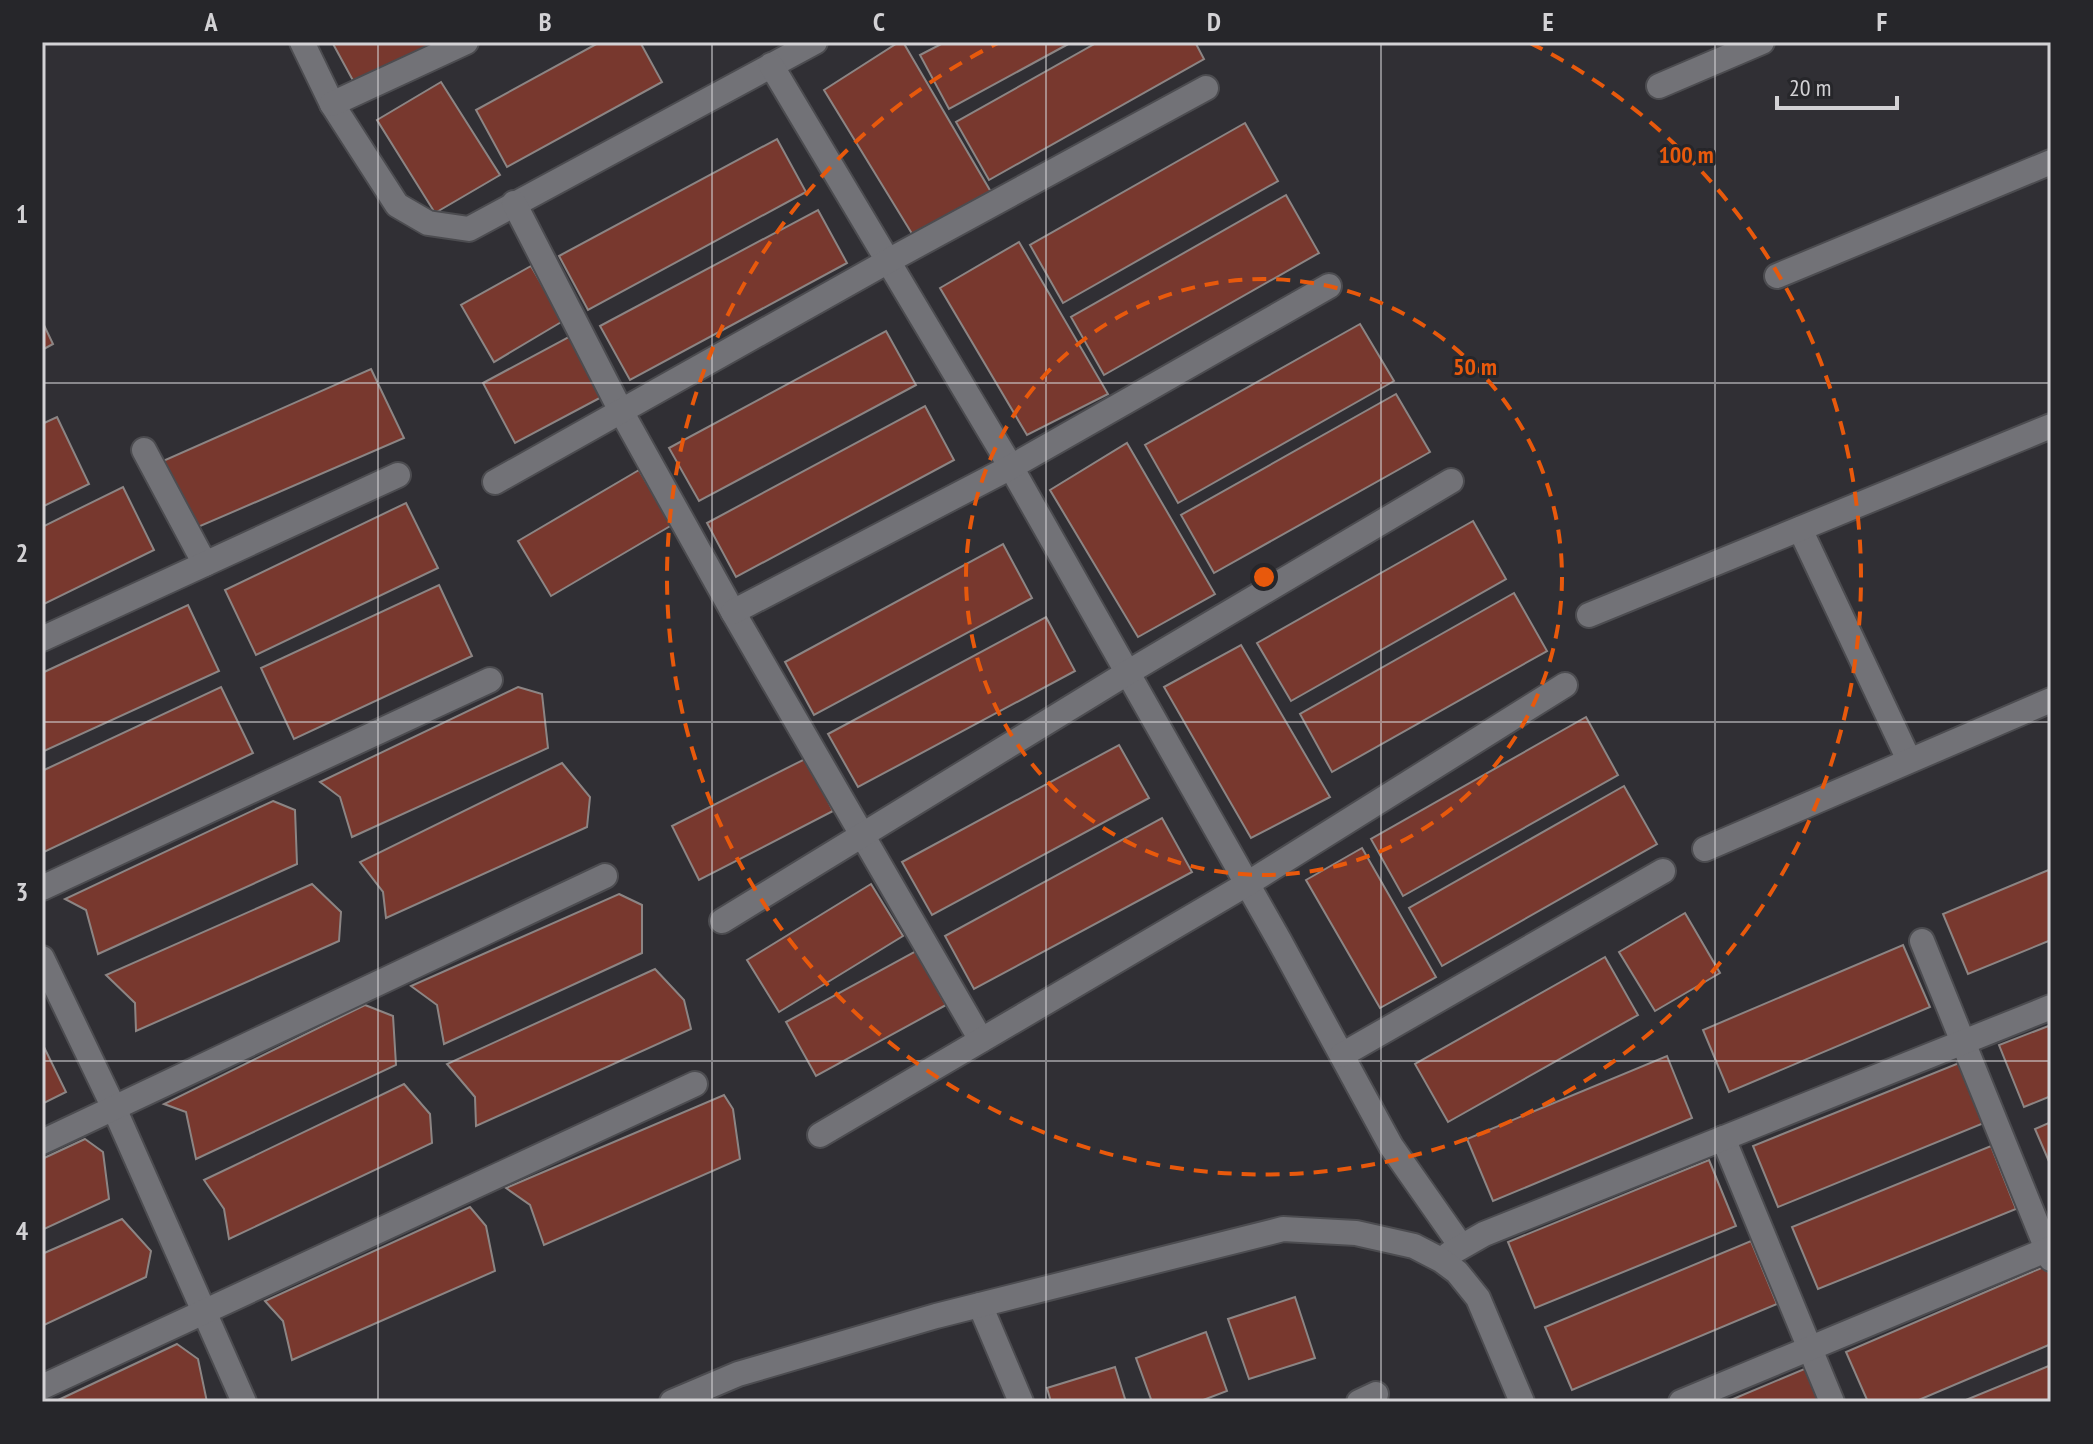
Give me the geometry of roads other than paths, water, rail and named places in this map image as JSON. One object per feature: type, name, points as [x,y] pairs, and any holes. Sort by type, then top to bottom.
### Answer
[{"type":"street","points":[[302,42],[332,104],[397,205],[428,223],[469,229],[815,42]]},
{"type":"street","points":[[332,104],[466,42]]},
{"type":"street","points":[[1659,86],[1762,42]]},
{"type":"street","points":[[771,65],[1011,467],[1247,884],[1451,1253],[1457,1272],[1478,1298],[1522,1402]]},
{"type":"street","points":[[495,482],[890,260],[1206,88]]},
{"type":"street","points":[[1777,276],[2051,162]]},
{"type":"street","points":[[514,203],[621,411],[733,612],[981,1040]]},
{"type":"street","points":[[733,612],[1011,467],[1329,286]]},
{"type":"street","points":[[1589,615],[2051,426]]},
{"type":"street","points":[[144,450],[205,564]]},
{"type":"street","points":[[42,639],[398,475]]},
{"type":"street","points":[[722,921],[1127,673],[1451,481]]},
{"type":"street","points":[[1800,529],[1909,760]]},
{"type":"street","points":[[42,888],[490,680]]},
{"type":"street","points":[[820,1135],[1247,884],[1565,685]]},
{"type":"street","points":[[1705,849],[2051,700]]},
{"type":"street","points":[[1342,1055],[1663,871]]},
{"type":"street","points":[[42,1142],[605,876]]},
{"type":"street","points":[[1681,1402],[2050,1252],[1922,941]]},
{"type":"street","points":[[42,958],[114,1108],[244,1402]]},
{"type":"street","points":[[672,1402],[738,1374],[980,1305],[1283,1229],[1356,1233],[1451,1253],[1484,1234],[2051,1007]]},
{"type":"street","points":[[42,1387],[695,1084]]},
{"type":"street","points":[[1723,1138],[1832,1402]]},
{"type":"street","points":[[980,1305],[1021,1402]]}]
